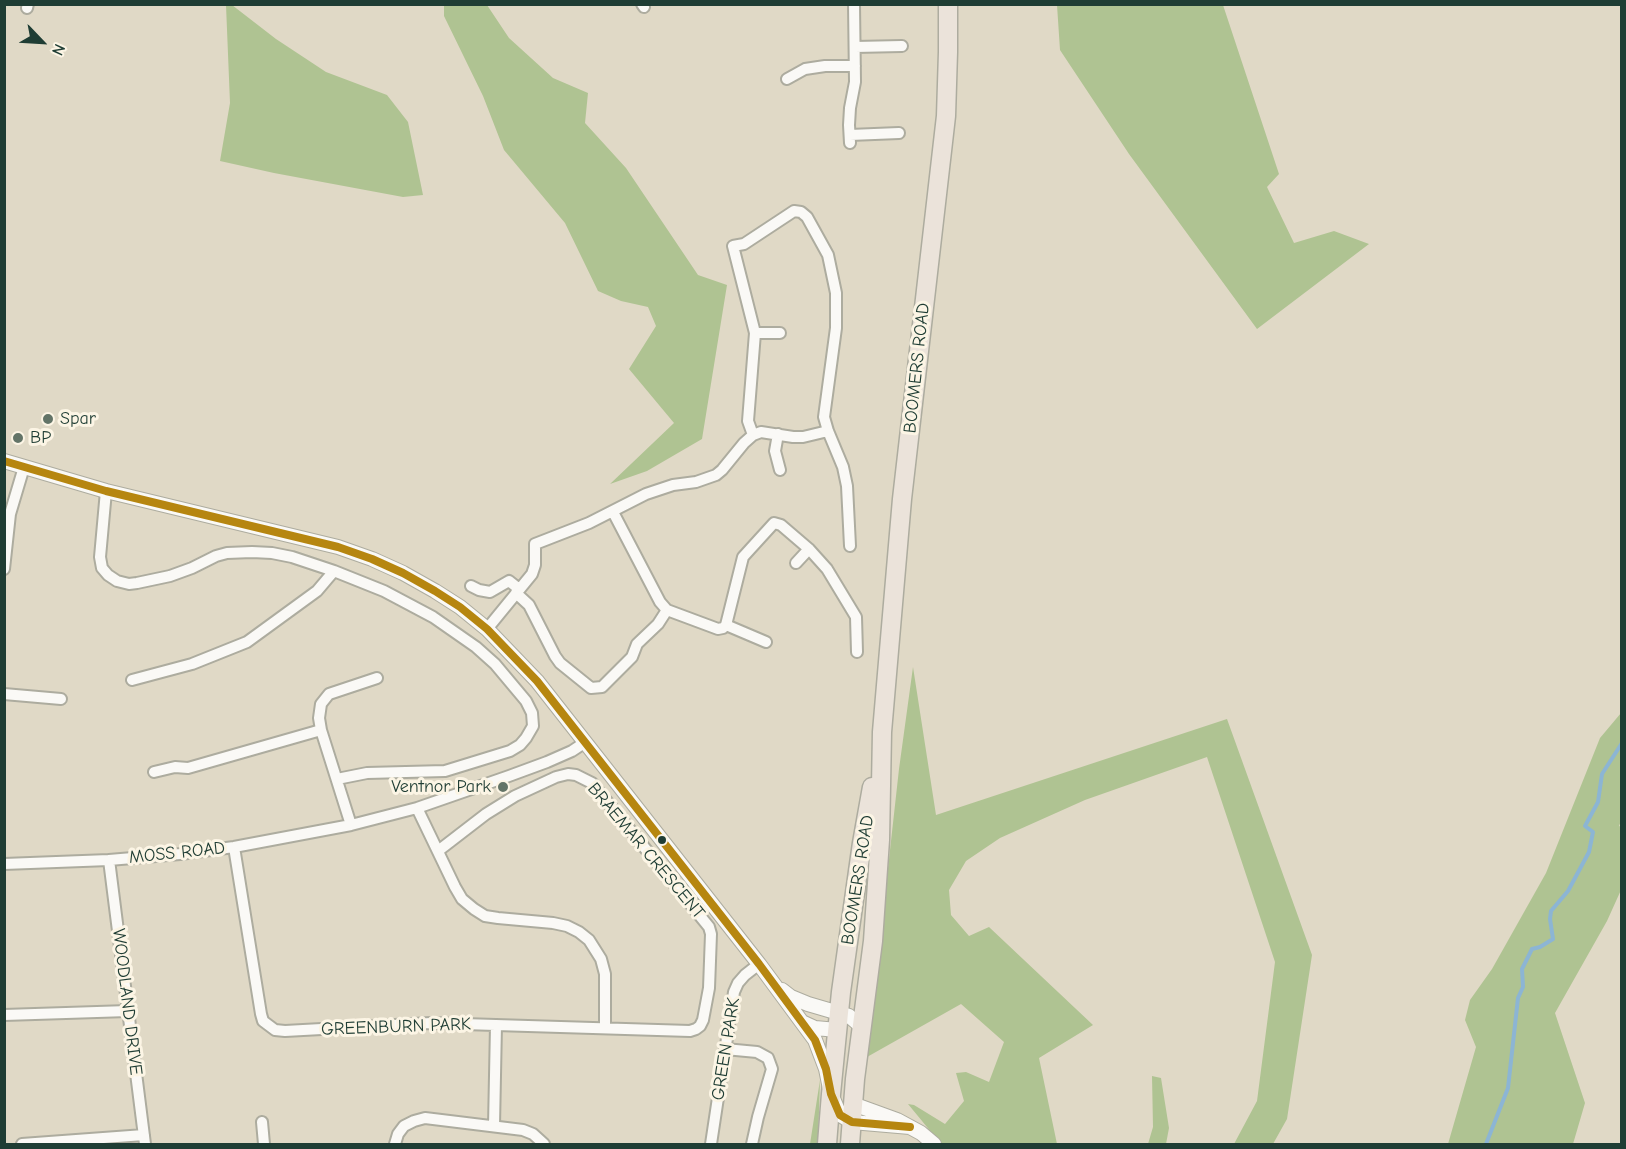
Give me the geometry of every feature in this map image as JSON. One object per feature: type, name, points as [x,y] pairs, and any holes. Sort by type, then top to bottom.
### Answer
[{"type":"main road","name":"BOOMERS ROAD","points":[[847,1021],[873,941],[880,840],[882,732],[903,499],[946,116],[948,4]]},
{"type":"main road","name":"BOOMERS ROAD","points":[[847,1021],[862,843],[882,732]]},
{"type":"main road","points":[[827,1144],[831,1094],[847,1021]]},
{"type":"main road","points":[[847,1021],[850,1144]]},
{"type":"main road","points":[[839,1144],[848,1114]]},
{"type":"street","points":[[854,4],[855,82],[850,108],[850,139],[883,128],[899,133]]},
{"type":"street","points":[[855,47],[903,46]]},
{"type":"street","points":[[787,79],[805,69],[855,66]]},
{"type":"street","points":[[753,435],[748,421],[755,333],[733,246],[744,244],[794,212],[801,212],[807,217],[828,255],[836,293],[836,328],[824,417],[843,466],[847,486],[850,546]]},
{"type":"street","points":[[755,333],[780,333]]},
{"type":"street","points":[[487,629],[532,574],[535,565],[535,544],[589,523],[646,494],[716,475],[753,435],[761,432],[803,437],[828,431]]},
{"type":"street","points":[[778,434],[775,451],[780,470]]},
{"type":"street","points":[[4,461],[106,491],[338,547],[403,573],[460,607],[487,629],[537,681],[733,930],[815,1040],[821,1052],[831,1094],[848,1114],[897,1120],[934,1144]]},
{"type":"street","points":[[4,569],[10,514],[24,467]]},
{"type":"street","points":[[106,491],[100,557],[102,568],[117,581],[137,583],[177,573],[227,553],[273,553],[292,557],[384,591],[433,617],[476,647],[495,664],[526,701],[532,713],[533,726],[520,745],[510,751],[445,771],[367,773],[337,779]]},
{"type":"street","points":[[613,512],[660,602],[667,610],[718,629],[726,625],[743,557],[774,523],[781,525],[809,549],[827,569],[856,616],[857,652]]},
{"type":"street","points":[[796,563],[809,549]]},
{"type":"street","points":[[132,680],[192,664],[247,642],[317,591],[334,571]]},
{"type":"street","points":[[471,586],[490,592],[509,581],[529,605],[560,663],[591,688],[602,687],[632,657],[637,644],[658,624],[667,610]]},
{"type":"street","points":[[726,625],[766,642]]},
{"type":"street","points":[[351,825],[321,730],[319,718],[321,704],[328,694],[377,678]]},
{"type":"street","points":[[4,694],[61,699]]},
{"type":"street","points":[[154,772],[175,766],[188,768],[321,730]]},
{"type":"street","name":"MOSS ROAD","points":[[4,864],[109,860],[180,854],[234,847],[351,825],[417,808],[547,762],[584,743]]},
{"type":"street","name":"BRAEMAR CRESCENT","points":[[438,851],[486,814],[515,796],[556,777],[576,775],[592,783],[709,927],[711,934],[709,988],[703,1020]]},
{"type":"street","points":[[417,808],[455,887],[462,899],[474,909],[485,916],[567,926],[589,940],[601,959],[605,974],[605,1028]]},
{"type":"street","name":"GREENBURN PARK","points":[[234,847],[261,1014],[263,1021],[275,1030],[431,1023],[690,1031],[696,1029],[703,1020]]},
{"type":"street","name":"WOODLAND DRIVE","points":[[109,860],[145,1140]]},
{"type":"street","name":"GREEN PARK","points":[[711,1144],[734,992],[745,975],[759,964]]},
{"type":"street","points":[[774,984],[791,997],[847,1021]]},
{"type":"street","points":[[4,1015],[128,1011]]},
{"type":"street","points":[[802,1022],[815,1028],[828,1030],[847,1021]]},
{"type":"street","points":[[494,1126],[496,1025]]},
{"type":"street","points":[[725,1049],[757,1052],[768,1058],[772,1069],[752,1144]]},
{"type":"street","points":[[395,1144],[404,1126],[425,1118],[523,1130],[533,1134],[544,1144]]},
{"type":"street","points":[[262,1122],[264,1144]]},
{"type":"street","points":[[22,1144],[145,1140]]},
{"type":"green space","points":[[226,5],[232,5],[276,39],[326,72],[387,95],[408,122],[423,195],[403,197],[220,161],[230,103]]},
{"type":"green space","points":[[444,5],[487,5],[509,38],[553,78],[588,93],[585,123],[626,168],[698,275],[727,285],[702,439],[647,471],[610,484],[674,423],[629,369],[656,326],[648,307],[621,301],[598,291],[565,223],[504,150],[483,96],[444,16]]},
{"type":"green space","points":[[1057,5],[1223,5],[1279,174],[1267,187],[1294,243],[1334,231],[1369,244],[1257,329],[1129,154],[1060,50]]},
{"type":"green space","points":[[913,667],[936,815],[1227,719],[1312,955],[1287,1119],[1273,1144],[1234,1144],[1257,1101],[1275,962],[1207,757],[1085,800],[1000,838],[966,861],[949,890],[951,915],[969,936],[989,927],[1093,1025],[1039,1058],[1057,1144],[941,1144],[908,1104],[914,1105],[945,1124],[964,1101],[956,1073],[966,1072],[989,1082],[1004,1042],[961,1004],[867,1057],[899,769]]},
{"type":"green space","points":[[1621,713],[1622,819],[1619,826],[1622,827],[1621,890],[1607,921],[1555,1013],[1585,1103],[1573,1144],[1448,1144],[1476,1047],[1465,1020],[1470,1000],[1492,969],[1546,873],[1600,738]]},
{"type":"green space","points":[[1152,1076],[1161,1078],[1169,1128],[1166,1144],[1148,1144],[1153,1127]]},
{"type":"green space","points":[[820,1080],[818,1144],[810,1144]]},
{"type":"waterway","points":[[1486,1144],[1508,1088],[1518,998],[1523,987],[1522,969],[1532,949],[1553,939],[1551,911],[1568,891],[1589,852],[1593,832],[1585,826],[1598,802],[1602,774],[1622,743]]},
{"type":"transit line","points":[[4,461],[106,491],[338,547],[403,573],[460,607],[487,629],[537,681],[759,964],[815,1040],[826,1069],[831,1094],[840,1115],[852,1122],[910,1127]]},
{"type":"place","name":"Spar","points":[[48,419]]},
{"type":"place","name":"BP","points":[[18,438]]},
{"type":"place","name":"Ventnor Park","points":[[503,787]]}]
